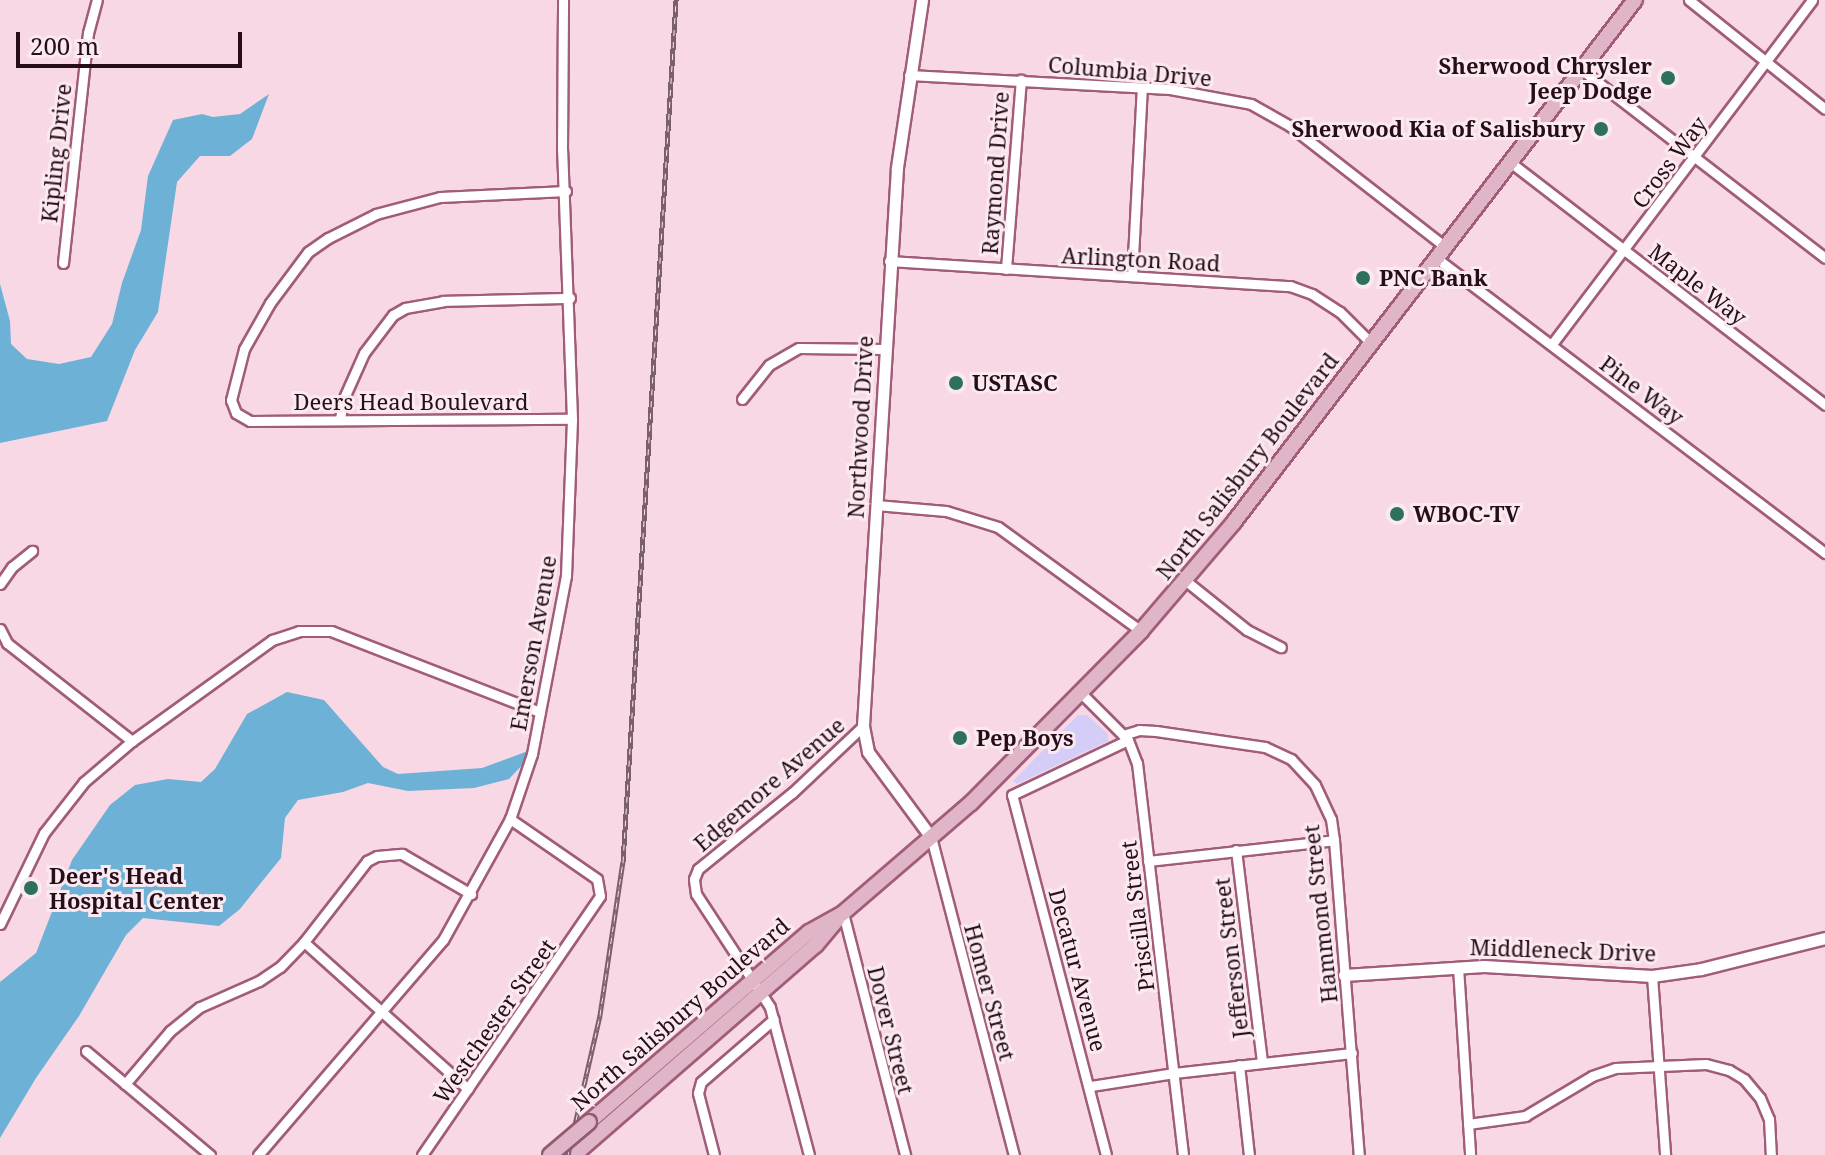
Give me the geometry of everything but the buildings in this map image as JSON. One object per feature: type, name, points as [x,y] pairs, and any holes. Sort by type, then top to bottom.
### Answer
[{"type":"main road","name":"North Salisbury Boulevard","points":[[550,1155],[758,987],[816,945],[843,913],[931,837],[1141,631],[1186,581],[1635,0]]},
{"type":"main road","name":"North Salisbury Boulevard","points":[[574,1155],[758,987]]},
{"type":"street","name":"Kipling Drive","points":[[63,263],[88,33],[97,0]]},
{"type":"street","name":"Emerson Avenue","points":[[258,1155],[443,940],[510,819],[532,754],[566,576],[572,419],[561,108],[563,0]]},
{"type":"street","name":"Northwood Drive","points":[[922,0],[909,75],[889,261],[863,726],[865,742],[876,766],[931,837]]},
{"type":"street","points":[[1689,0],[1825,109]]},
{"type":"street","name":"Cross Way","points":[[1552,344],[1812,0]]},
{"type":"street","points":[[1582,70],[1825,258]]},
{"type":"street","name":"Columbia Drive","points":[[909,75],[1142,88],[1232,98],[1269,113],[1439,251]]},
{"type":"street","name":"Raymond Drive","points":[[1006,269],[1021,80]]},
{"type":"street","points":[[1132,276],[1142,88]]},
{"type":"street","name":"Maple Way","points":[[1510,162],[1825,405]]},
{"type":"street","name":"Deers Head Boulevard","points":[[566,191],[440,197],[410,203],[376,214],[308,252],[270,303],[236,369],[231,400],[236,413],[250,421],[572,419]]},
{"type":"street","name":"Pine Way","points":[[1439,251],[1552,344],[1825,553]]},
{"type":"street","name":"Arlington Road","points":[[889,261],[1290,286],[1312,294],[1340,312],[1371,343]]},
{"type":"street","points":[[340,419],[357,365],[384,325],[405,308],[443,301],[570,298]]},
{"type":"street","points":[[742,399],[769,365],[799,348],[884,349]]},
{"type":"street","points":[[876,505],[946,511],[998,527],[1141,631]]},
{"type":"street","points":[[0,584],[12,567],[32,551]]},
{"type":"street","points":[[1186,581],[1247,630],[1281,647]]},
{"type":"street","points":[[0,629],[7,643],[132,741]]},
{"type":"street","points":[[0,924],[44,833],[84,782],[132,741],[272,640],[316,629],[348,637],[540,712]]},
{"type":"street","name":"Priscilla Street","points":[[1081,693],[1125,738],[1137,763],[1183,1155]]},
{"type":"street","name":"Edgemore Avenue","points":[[809,1155],[774,1019],[758,987],[696,894],[694,879],[698,869],[792,793],[863,726]]},
{"type":"street","name":"Hammond Street","points":[[1125,738],[1139,730],[1247,743],[1278,751],[1291,759],[1315,785],[1331,819],[1334,840],[1359,1155]]},
{"type":"street","name":"Decatur Avenue","points":[[1106,1155],[1091,1086],[1012,795],[1125,738]]},
{"type":"street","name":"Westchester Street","points":[[422,1155],[600,896],[597,879],[510,819]]},
{"type":"street","name":"Homer Street","points":[[931,837],[1014,1155]]},
{"type":"street","points":[[1148,861],[1334,840]]},
{"type":"street","name":"Jefferson Street","points":[[1236,850],[1262,1062]]},
{"type":"street","points":[[125,1084],[170,1031],[200,1007],[269,976],[304,942],[357,872],[377,856],[402,854],[471,894]]},
{"type":"street","name":"Dover Street","points":[[843,913],[905,1155]]},
{"type":"street","name":"Middleneck Drive","points":[[1344,975],[1506,966],[1652,976],[1701,969],[1825,938]]},
{"type":"street","points":[[304,942],[468,1089]]},
{"type":"street","points":[[1458,967],[1470,1155]]},
{"type":"street","points":[[1652,976],[1665,1155]]},
{"type":"street","points":[[714,1155],[698,1093],[706,1076],[774,1019]]},
{"type":"street","points":[[86,1051],[210,1155]]},
{"type":"street","points":[[1091,1086],[1174,1073],[1352,1053]]},
{"type":"street","points":[[1468,1124],[1525,1116],[1601,1072],[1659,1063],[1715,1065],[1744,1079],[1764,1103],[1769,1119],[1771,1155]]},
{"type":"street","name":"Jefferson Street","points":[[1239,1065],[1249,1155]]},
{"type":"shaded area","points":[[1078,715],[1087,715],[1108,734],[1108,741],[1017,784],[1013,781]]},
{"type":"water","points":[[269,94],[252,139],[230,156],[200,156],[177,182],[158,312],[135,350],[107,421],[0,443],[0,284],[10,321],[11,344],[27,359],[59,364],[91,357],[112,324],[122,283],[141,230],[148,176],[173,120],[202,114],[213,117],[240,114]]},
{"type":"water","points":[[287,692],[324,700],[383,767],[398,774],[482,768],[528,751],[525,762],[509,779],[474,788],[408,791],[368,783],[343,792],[298,800],[285,818],[281,858],[240,909],[219,926],[143,918],[126,935],[79,1016],[0,1138],[0,982],[36,953],[72,860],[110,805],[135,785],[168,779],[201,782],[215,769],[247,714]]},
{"type":"railway","points":[[568,1155],[600,1015],[623,862],[676,0]]},
{"type":"place","name":"Sherwood Chrysler Jeep Dodge","points":[[1668,78]]},
{"type":"place","name":"Sherwood Kia of Salisbury","points":[[1601,129]]},
{"type":"place","name":"PNC Bank","points":[[1363,278]]},
{"type":"place","name":"USTASC","points":[[956,383]]},
{"type":"place","name":"WBOC-TV","points":[[1397,514]]},
{"type":"place","name":"Pep Boys","points":[[960,738]]},
{"type":"place","name":"Deer's Head Hospital Center","points":[[31,888]]}]
